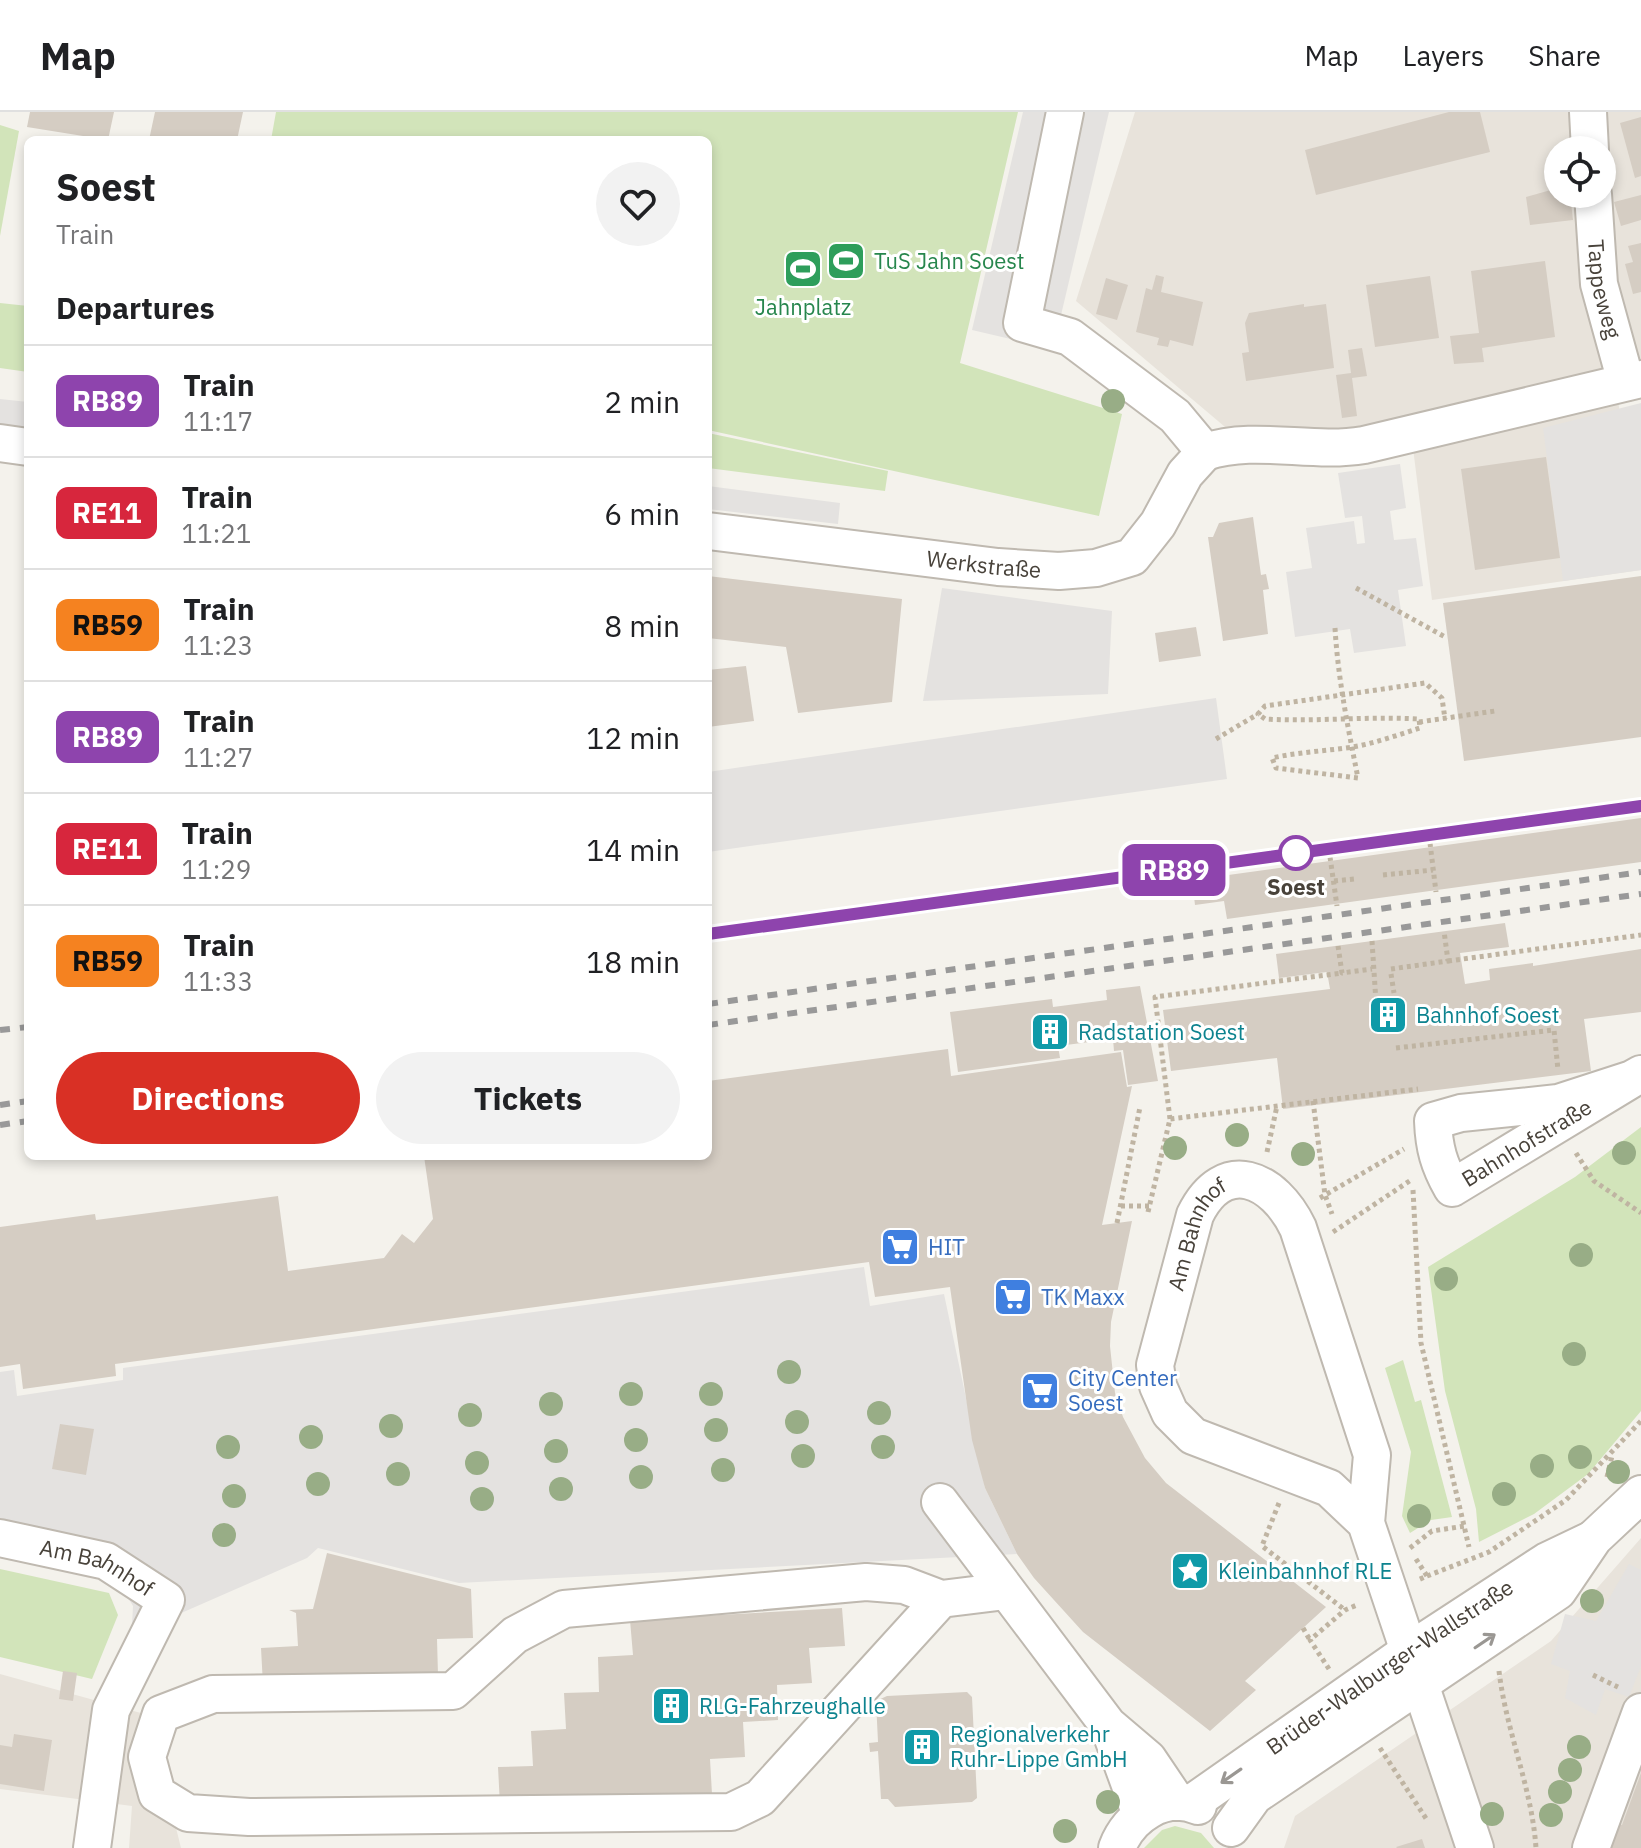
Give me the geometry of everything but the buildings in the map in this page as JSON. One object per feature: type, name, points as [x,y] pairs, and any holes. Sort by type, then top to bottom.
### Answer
[{"type":"street","points":[[1065,112],[1022,323],[1070,337],[1175,416],[1205,452],[1232,443],[1332,450],[1353,447],[1634,381]]},
{"type":"street","points":[[1588,112],[1589,136]]},
{"type":"street","name":"Tappeweg","points":[[1594,208],[1599,284],[1634,381]]},
{"type":"street","points":[[0,443],[24,446]]},
{"type":"street","name":"Werkstraße","points":[[712,531],[998,567],[1059,571],[1096,568],[1132,557],[1158,524],[1185,474],[1205,452]]},
{"type":"street","name":"Bahnhofstraße","points":[[1637,1077],[1452,1188],[1435,1152],[1433,1121],[1461,1113],[1558,1103],[1637,1077]]},
{"type":"street","name":"Am Bahnhof","points":[[1366,1523],[1329,1488],[1193,1436],[1170,1413],[1158,1386],[1155,1365],[1195,1215],[1205,1195],[1219,1185],[1240,1179],[1260,1184],[1282,1200],[1307,1252],[1372,1455],[1366,1523],[1475,1848]]},
{"type":"street","name":"Brüder-Walburger-Wallstraße","points":[[1141,1815],[1152,1808],[1185,1802],[1355,1709],[1420,1685],[1558,1591],[1594,1538],[1641,1494]]},
{"type":"street","points":[[940,1502],[1108,1725],[1148,1759],[1185,1802],[1214,1812],[1236,1838]]},
{"type":"street","name":"Am Bahnhof","points":[[0,1538],[106,1561],[166,1600],[111,1710],[92,1848]]},
{"type":"street","name":"Brüder-Walburger-Wallstraße","points":[[1236,1838],[1254,1796],[1355,1709],[1409,1651],[1547,1561],[1594,1538]]},
{"type":"street","points":[[941,1599],[760,1798],[731,1812],[442,1817],[381,1813],[249,1817],[188,1813],[157,1794],[147,1757],[161,1714],[213,1694],[453,1691],[515,1635],[564,1609],[866,1582],[904,1585],[941,1599],[1006,1591]]},
{"type":"street","points":[[1591,1848],[1641,1712]]},
{"type":"street","points":[[1108,1725],[1141,1815],[1130,1825],[1117,1848]]},
{"type":"path","points":[[1356,588],[1447,638]]},
{"type":"path","points":[[1258,714],[1265,719],[1346,718],[1406,718],[1419,719],[1420,728],[1352,747],[1315,749],[1272,758],[1276,768],[1358,778],[1352,747],[1346,718],[1342,695],[1335,628]]},
{"type":"path","points":[[1216,739],[1258,714],[1265,706],[1425,683],[1442,698],[1445,719]]},
{"type":"path","points":[[1419,722],[1495,711]]},
{"type":"path","points":[[1430,843],[1436,892]]},
{"type":"path","points":[[1330,857],[1337,906]]},
{"type":"path","points":[[1383,875],[1433,870]]},
{"type":"path","points":[[1334,881],[1354,879]]},
{"type":"path","points":[[1444,931],[1448,961]]},
{"type":"path","points":[[1394,993],[1391,972],[1448,961],[1641,935]]},
{"type":"path","points":[[1372,941],[1376,1002],[1390,1000]]},
{"type":"path","points":[[1338,946],[1342,973]]},
{"type":"path","points":[[1121,1206],[1149,1209],[1170,1119],[1155,997],[1372,969]]},
{"type":"path","points":[[1396,1048],[1554,1030],[1558,1072]]},
{"type":"path","points":[[1170,1119],[1401,1091]]},
{"type":"path","points":[[1313,1101],[1325,1195],[1337,1230]]},
{"type":"path","points":[[1117,1223],[1140,1107]]},
{"type":"path","points":[[1325,1195],[1434,1134]]},
{"type":"path","points":[[1582,1165],[1594,1181],[1641,1213]]},
{"type":"path","points":[[1307,1252],[1412,1179],[1421,1343],[1469,1547]]},
{"type":"path","points":[[1427,1576],[1489,1552],[1566,1500],[1641,1421]]},
{"type":"path","points":[[1279,1502],[1262,1546],[1345,1610],[1310,1640]]},
{"type":"path","points":[[1410,1548],[1432,1531],[1465,1526]]},
{"type":"path","points":[[1303,1628],[1429,1824]]},
{"type":"path","points":[[1497,1658],[1503,1704],[1534,1818],[1536,1848]]},
{"type":"shaded area","points":[[1023,112],[1109,112],[1053,349],[972,330]]},
{"type":"shaded area","points":[[1135,112],[1641,112],[1641,362],[1614,370],[1641,570],[1432,600],[1409,416],[1359,427],[1231,432],[1076,301]]},
{"type":"shaded area","points":[[0,399],[24,402],[24,428],[0,425]]},
{"type":"shaded area","points":[[1641,403],[1641,570],[1563,581],[1543,428]]},
{"type":"shaded area","points":[[1400,464],[1406,508],[1390,511],[1394,540],[1416,538],[1423,586],[1398,590],[1406,646],[1354,653],[1350,629],[1295,637],[1286,572],[1312,568],[1306,528],[1354,521],[1357,544],[1365,543],[1362,516],[1345,518],[1338,473]]},
{"type":"shaded area","points":[[712,487],[840,503],[838,524],[712,509]]},
{"type":"shaded area","points":[[942,588],[1112,611],[1108,694],[923,701]]},
{"type":"shaded area","points":[[1216,698],[1227,779],[712,851],[712,771]]},
{"type":"shaded area","points":[[864,1267],[870,1306],[944,1294],[985,1488],[1017,1554],[459,1583],[318,1548],[307,1558],[179,1614],[134,1699],[103,1686],[132,1625],[133,1606],[119,1583],[0,1558],[0,1372],[14,1370],[17,1396],[123,1380],[123,1368]]},
{"type":"shaded area","points":[[1641,1538],[1641,1848],[1284,1848],[1295,1816],[1551,1641]]},
{"type":"shaded area","points":[[1629,1564],[1641,1570],[1641,1666],[1629,1697],[1605,1689],[1596,1715],[1565,1698],[1570,1671],[1551,1664],[1565,1614],[1596,1621]]},
{"type":"shaded area","points":[[0,1674],[148,1715],[181,1848],[129,1848],[132,1806],[0,1789]]},
{"type":"green space","name":"TuS Jahn Soest","points":[[276,112],[1018,112],[960,363],[1122,414],[1099,516],[712,431],[712,136],[272,136]]},
{"type":"green space","points":[[0,125],[19,131],[0,236]]},
{"type":"green space","points":[[0,303],[24,306],[24,371],[0,368]]},
{"type":"green space","points":[[712,434],[888,471],[885,491],[712,469]]},
{"type":"green space","points":[[1641,1127],[1641,1411],[1588,1474],[1534,1514],[1479,1542],[1476,1509],[1445,1391],[1428,1267],[1575,1177]]},
{"type":"green space","points":[[1403,1360],[1415,1402],[1421,1400],[1452,1517],[1431,1520],[1410,1533],[1402,1516],[1411,1452],[1385,1368]]},
{"type":"green space","points":[[0,1569],[109,1593],[118,1615],[92,1679],[0,1657]]},
{"type":"green space","points":[[1175,1826],[1201,1833],[1214,1848],[1144,1848],[1162,1830]]},
{"type":"railway","points":[[712,932],[1641,806]]},
{"type":"railway","points":[[712,1003],[1641,872]]},
{"type":"railway","points":[[712,1024],[1641,894]]},
{"type":"railway","points":[[0,1030],[24,1027]]},
{"type":"railway","points":[[0,1105],[24,1102]]},
{"type":"railway","points":[[0,1125],[24,1122]]},
{"type":"train","name":"RB89","points":[[712,933],[1641,806]]},
{"type":"place","name":"TuS Jahn Soest","points":[[846,261]]},
{"type":"place","name":"Jahnplatz","points":[[803,269]]},
{"type":"place","name":"Soest","points":[[1296,853]]},
{"type":"place","name":"Bahnhof Soest","points":[[1388,1015]]},
{"type":"place","name":"Radstation Soest","points":[[1050,1032]]},
{"type":"place","name":"HIT","points":[[900,1247]]},
{"type":"place","name":"TK Maxx","points":[[1013,1297]]},
{"type":"place","name":"City Center Soest","points":[[1040,1391]]},
{"type":"place","name":"Kleinbahnhof RLE","points":[[1190,1571]]},
{"type":"place","name":"RLG-Fahrzeughalle","points":[[671,1706]]},
{"type":"place","name":"Regionalverkehr Ruhr-Lippe GmbH","points":[[922,1747]]}]
